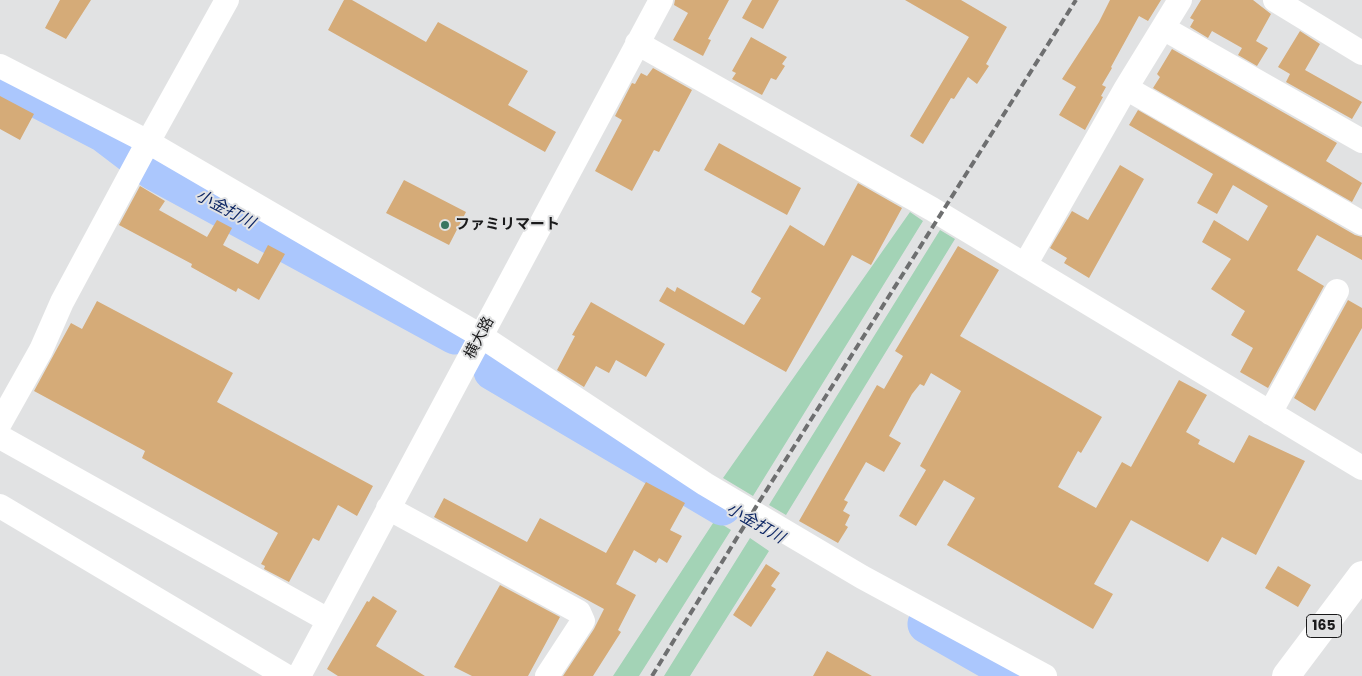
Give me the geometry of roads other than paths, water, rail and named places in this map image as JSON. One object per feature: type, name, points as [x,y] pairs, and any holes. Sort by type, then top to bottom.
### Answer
[{"type":"highway","name":"165","points":[[1286,676],[1362,576]]},
{"type":"street","points":[[0,423],[41,350],[62,302],[148,142],[228,0]]},
{"type":"street","name":"横大路","points":[[297,675],[661,0]]},
{"type":"street","points":[[1024,265],[1126,88],[1180,0]]},
{"type":"street","points":[[1275,0],[1362,53]]},
{"type":"street","points":[[1163,28],[1362,141]]},
{"type":"street","points":[[637,42],[932,208],[1362,468]]},
{"type":"street","points":[[0,66],[148,142],[481,336],[705,484],[862,577],[1045,676]]},
{"type":"street","points":[[1126,88],[1362,223]]},
{"type":"street","points":[[1270,413],[1337,291]]},
{"type":"street","points":[[0,437],[328,620]]},
{"type":"street","points":[[0,506],[297,675]]},
{"type":"street","points":[[388,508],[579,612],[583,621],[547,676]]},
{"type":"waterway","name":"小金打川","points":[[0,79],[104,133],[154,171],[455,335]]},
{"type":"waterway","name":"小金打川","points":[[493,371],[722,506]]},
{"type":"waterway","name":"小金打川","points":[[927,624],[1018,676]]},
{"type":"railway","points":[[652,676],[759,502],[1076,0]]},
{"type":"place","name":"ファミリマート","points":[[445,225]]}]
